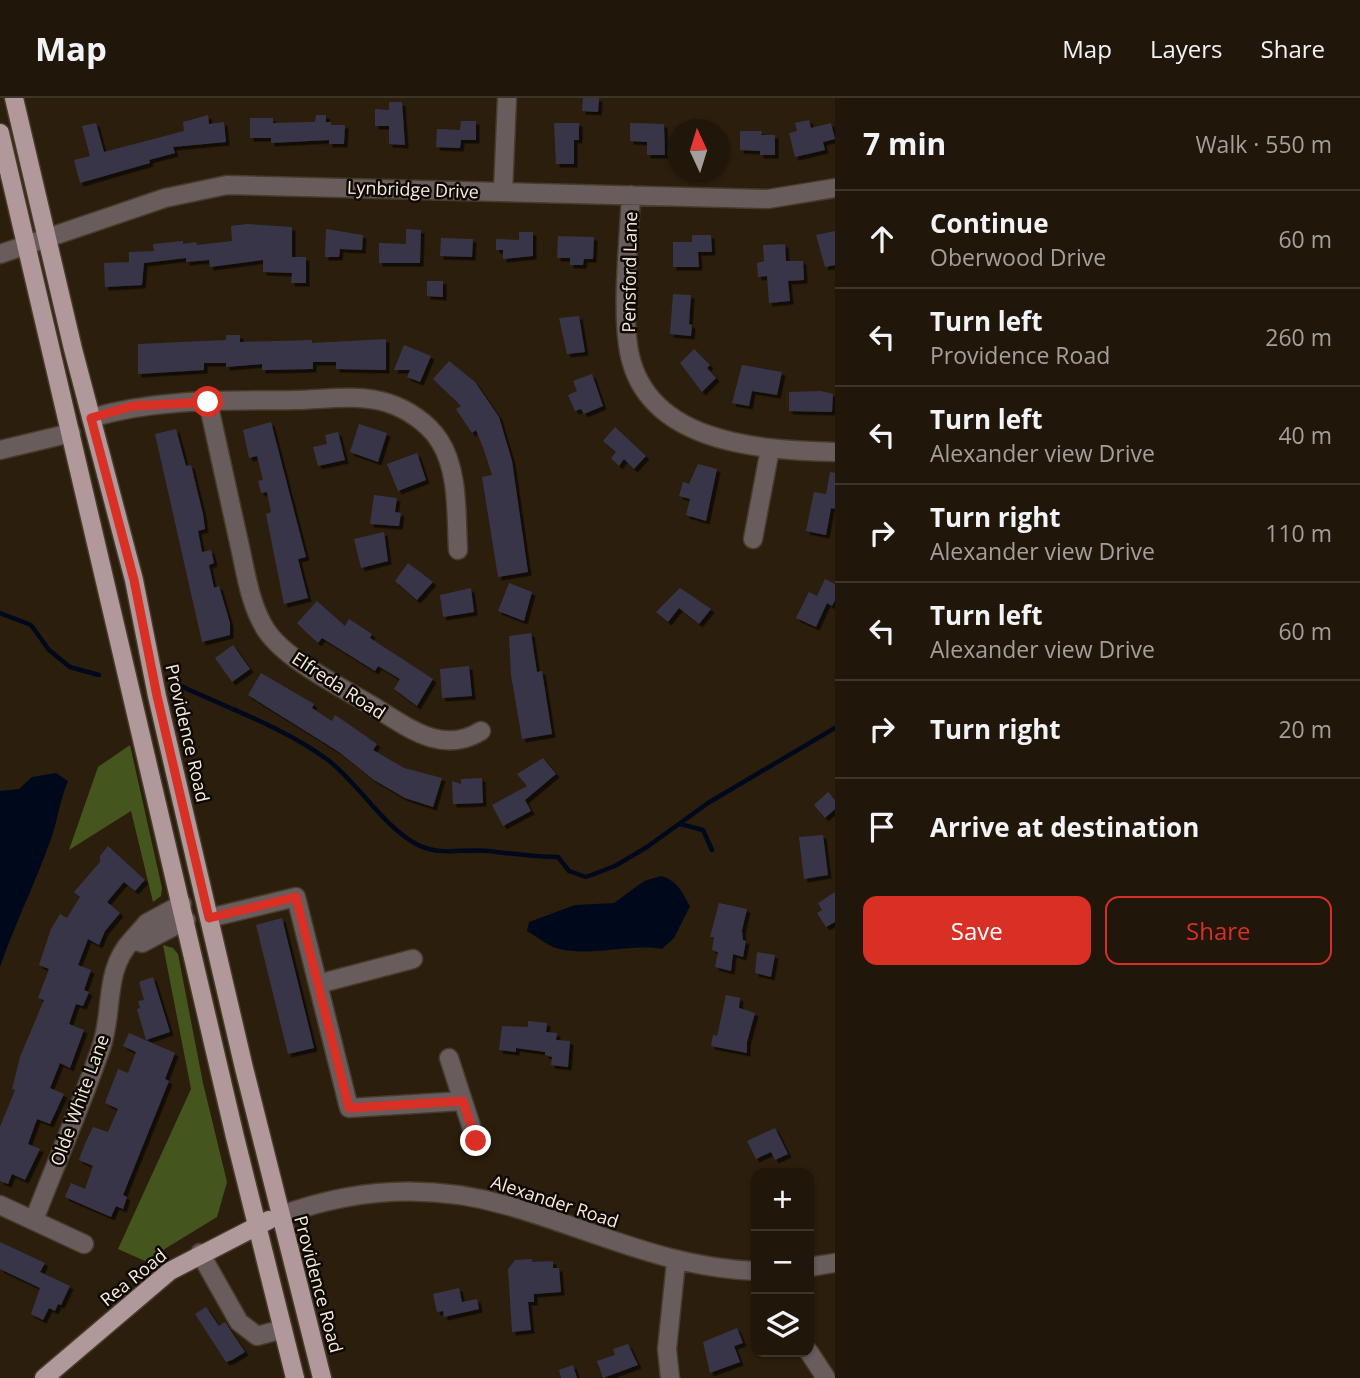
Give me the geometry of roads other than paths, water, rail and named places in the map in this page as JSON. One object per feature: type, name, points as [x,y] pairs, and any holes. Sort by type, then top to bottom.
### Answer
[{"type":"main road","name":"Providence Road","points":[[14,98],[91,418],[134,580],[157,696],[279,1216],[301,1289],[322,1378]]},
{"type":"main road","points":[[0,133],[184,912],[234,1137],[258,1223],[295,1378]]},
{"type":"main road","name":"Alexander Road","points":[[258,1223],[279,1216]]},
{"type":"main road","name":"Rea Road","points":[[44,1378],[170,1271],[258,1223]]},
{"type":"street","points":[[503,191],[507,98]]},
{"type":"street","name":"Lynbridge Drive","points":[[0,254],[165,198],[228,185],[768,200],[835,188]]},
{"type":"street","name":"Pensford Lane","points":[[631,195],[627,334],[636,375],[650,397],[682,425],[710,437],[770,449],[835,452]]},
{"type":"street","points":[[91,418],[133,406],[208,402],[370,399],[400,408],[428,428],[446,454],[455,496],[458,550]]},
{"type":"street","name":"Elfreda Road","points":[[208,402],[246,571],[266,630],[287,652],[406,727],[431,739],[450,742],[469,738],[481,731]]},
{"type":"street","points":[[0,450],[71,433]]},
{"type":"street","points":[[753,539],[770,449]]},
{"type":"street","points":[[209,918],[296,897],[349,1108],[463,1101]]},
{"type":"street","name":"Olde White Lane","points":[[34,1220],[103,1045],[109,989],[117,963],[147,923],[184,912]]},
{"type":"street","points":[[318,984],[413,959]]},
{"type":"street","points":[[449,1058],[476,1141]]},
{"type":"street","name":"Alexander Road","points":[[279,1216],[320,1201],[357,1194],[403,1190],[437,1192],[506,1205],[676,1262],[751,1270]]},
{"type":"street","points":[[0,1205],[84,1244]]},
{"type":"street","points":[[200,1253],[239,1322],[257,1336],[283,1329]]},
{"type":"street","points":[[670,1378],[667,1349],[676,1262]]},
{"type":"street","points":[[814,1266],[835,1263]]},
{"type":"street","points":[[811,1357],[826,1378]]},
{"type":"water","points":[[56,773],[68,781],[54,831],[0,967],[0,791],[19,789],[32,777]]},
{"type":"water","points":[[661,876],[682,891],[690,906],[674,938],[662,949],[569,951],[552,947],[527,931],[529,922],[575,905],[614,903],[644,881]]},
{"type":"waterway","points":[[0,613],[31,625],[49,650],[70,667],[99,675]]},
{"type":"waterway","points":[[181,686],[294,738],[328,760],[392,826],[416,844],[444,851],[480,850],[558,857],[569,871],[586,877],[615,866],[647,847],[708,803],[835,728]]},
{"type":"waterway","points":[[680,824],[703,830],[712,850]]}]
